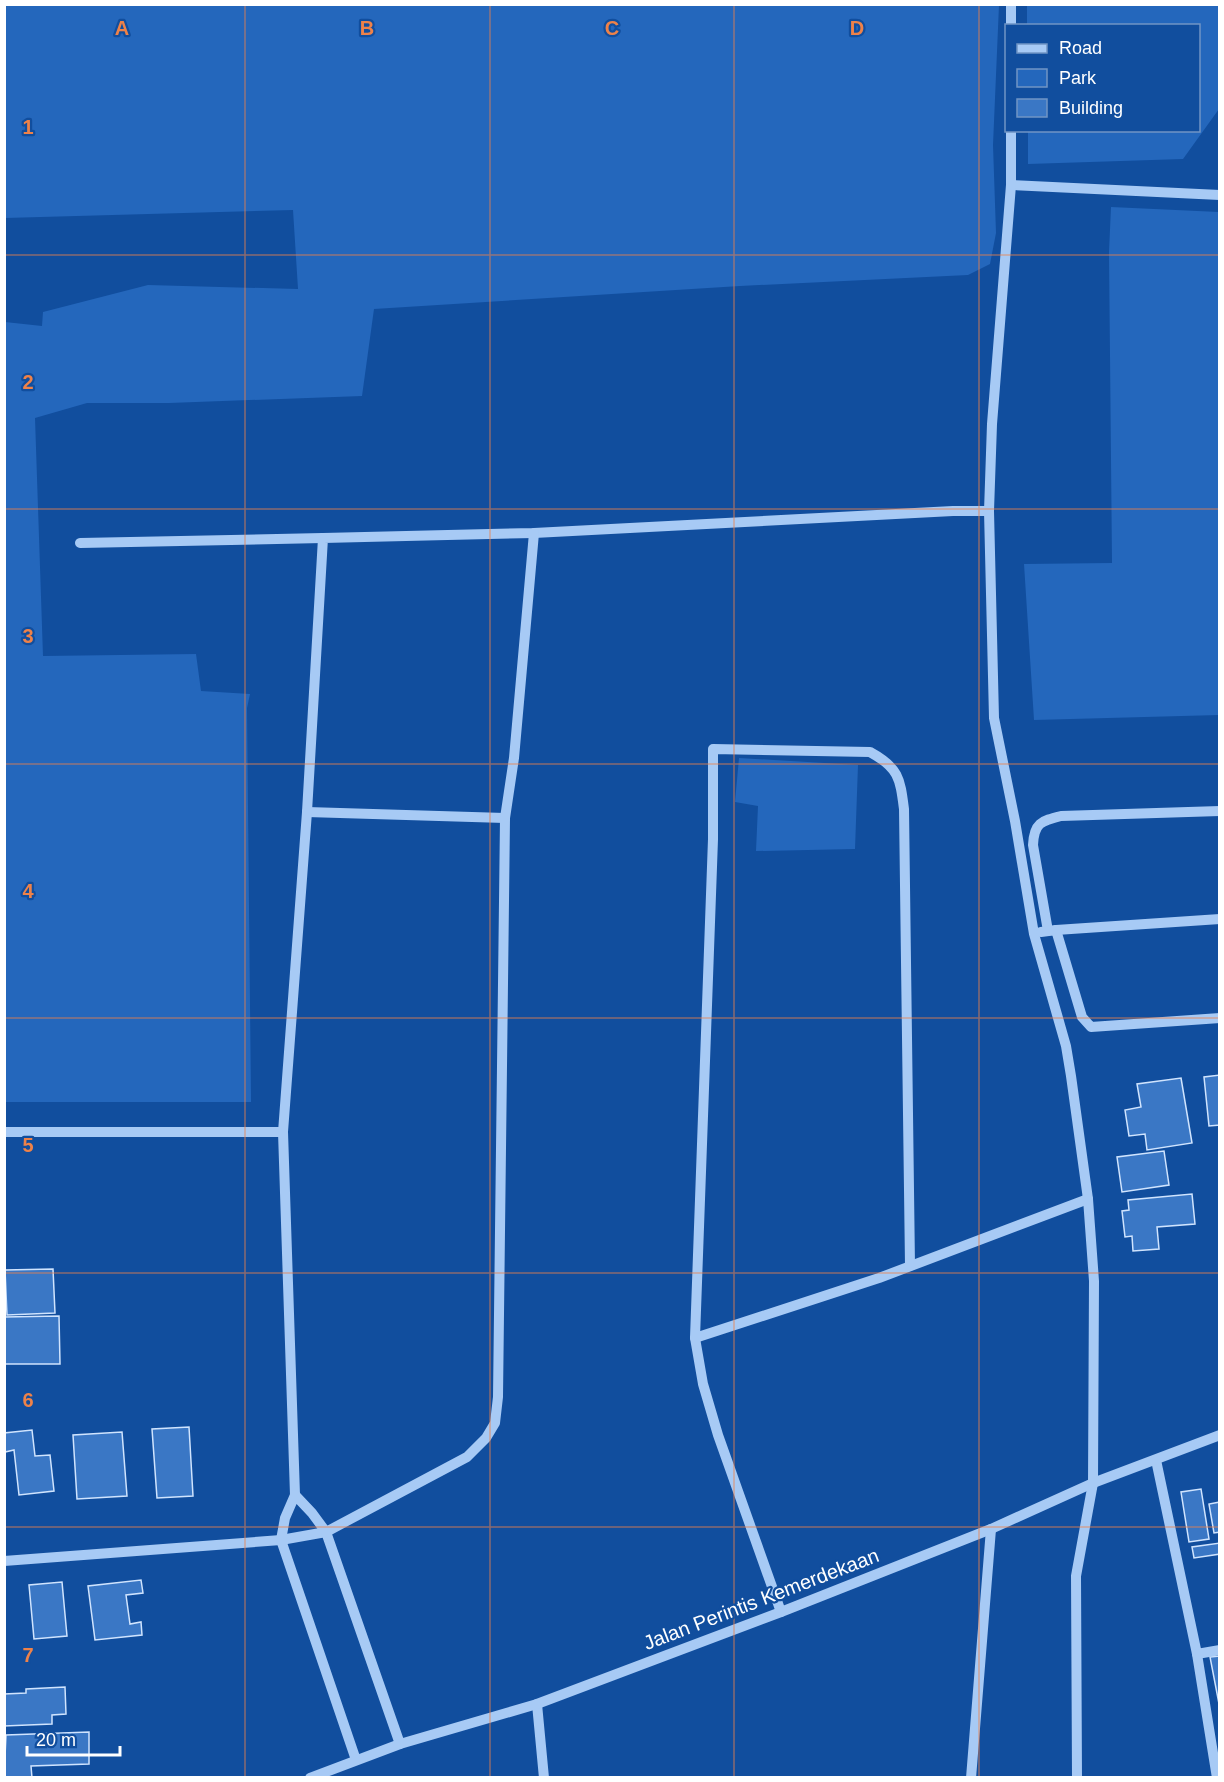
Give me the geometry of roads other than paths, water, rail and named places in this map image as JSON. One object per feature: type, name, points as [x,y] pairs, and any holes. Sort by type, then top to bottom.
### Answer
[{"type":"street","points":[[1011,4],[1011,24]]},
{"type":"street","points":[[1011,132],[1011,185],[992,424],[989,511],[994,718],[1015,821],[1034,934],[1066,1046],[1088,1199],[1094,1281],[1093,1483],[1076,1576],[1077,1778]]},
{"type":"street","points":[[1011,185],[1220,195]]},
{"type":"street","points":[[80,543],[534,533],[989,511]]},
{"type":"street","points":[[4,1561],[281,1540],[326,1532],[467,1457],[486,1438],[495,1423],[498,1397],[505,818],[514,758],[534,533]]},
{"type":"street","points":[[323,538],[307,812],[283,1132],[295,1496],[285,1518],[281,1540],[356,1760]]},
{"type":"street","points":[[781,1612],[718,1435],[703,1384],[696,1338],[713,839],[713,749],[870,752],[891,765],[900,784],[904,809],[910,1266]]},
{"type":"street","points":[[307,812],[505,818]]},
{"type":"street","points":[[1220,812],[1061,816],[1041,822],[1034,833],[1033,844],[1052,930],[1082,1017],[1091,1027],[1220,1018]]},
{"type":"street","points":[[1034,934],[1052,930],[1220,919]]},
{"type":"street","points":[[4,1132],[283,1132]]},
{"type":"street","points":[[696,1338],[879,1278],[1088,1199]]},
{"type":"street","name":"Jalan Perintis Kemerdekaan","points":[[310,1778],[400,1744],[537,1704],[781,1612],[991,1529],[1093,1483],[1220,1436]]},
{"type":"street","points":[[1156,1460],[1197,1654],[1217,1778]]},
{"type":"street","points":[[295,1496],[326,1532],[400,1744]]},
{"type":"street","points":[[971,1778],[991,1529]]},
{"type":"street","points":[[1197,1654],[1220,1650]]},
{"type":"street","points":[[537,1704],[543,1778]]}]
